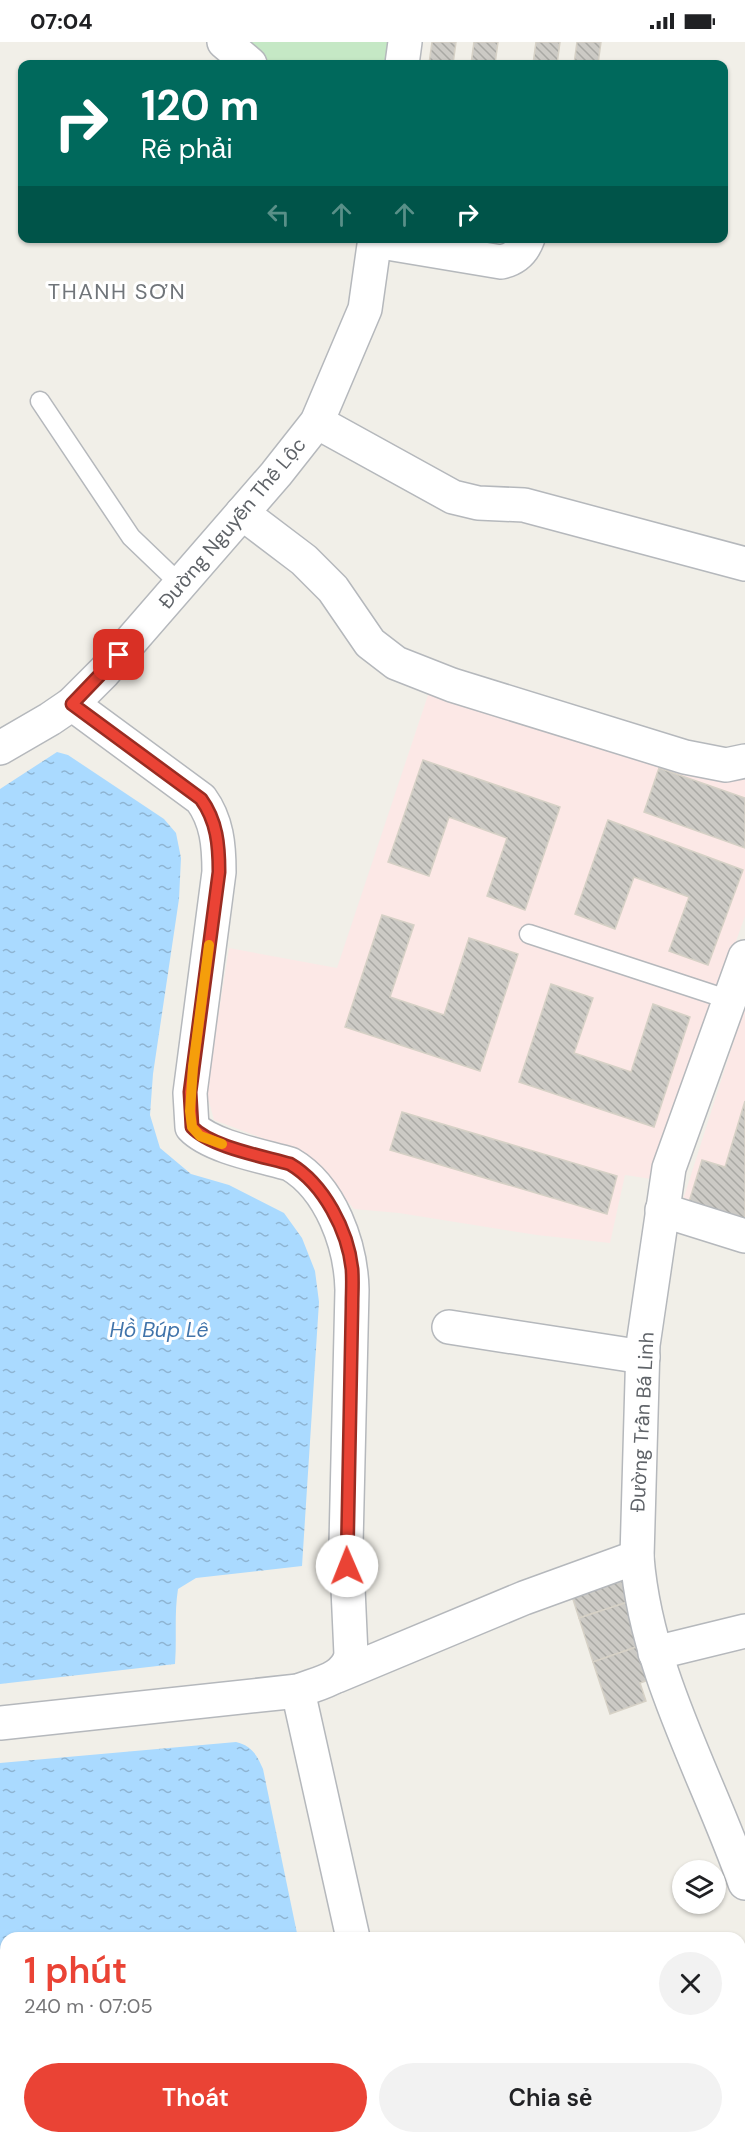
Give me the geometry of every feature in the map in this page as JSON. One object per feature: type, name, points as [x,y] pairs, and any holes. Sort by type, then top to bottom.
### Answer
[{"type":"street","points":[[224,42],[245,60]]},
{"type":"street","points":[[403,60],[405,42]]},
{"type":"street","name":"Đường Nguyễn Thế Lộc","points":[[0,748],[72,704],[104,672],[242,513],[316,422],[365,309],[374,243]]},
{"type":"street","points":[[397,243],[501,262],[519,254],[525,243]]},
{"type":"street","points":[[316,422],[453,497],[478,503],[524,505],[745,564]]},
{"type":"street","points":[[242,513],[304,560],[333,589],[370,643],[396,663],[452,686],[685,757],[726,765],[745,761]]},
{"type":"street","points":[[72,704],[193,792],[207,807],[215,825],[219,872],[190,1092],[192,1127],[200,1136],[290,1164],[300,1170],[331,1210],[340,1226],[346,1245],[352,1268],[346,1544],[351,1655],[345,1669],[337,1676]]},
{"type":"street","name":"Đường Trần Bá Linh","points":[[742,1865],[678,1718],[655,1653],[638,1576],[637,1557],[643,1345],[669,1168],[737,1002],[745,957]]},
{"type":"street","points":[[662,1210],[745,1236]]},
{"type":"street","points":[[449,1327],[643,1357]]},
{"type":"street","points":[[0,1723],[298,1691],[524,1598],[637,1557]]},
{"type":"street","points":[[655,1653],[745,1631]]},
{"type":"street","points":[[298,1691],[352,1932]]},
{"type":"lane","points":[[40,401],[131,537],[180,584]]},
{"type":"lane","points":[[529,934],[737,1002]]},
{"type":"shaded area","points":[[436,671],[745,760],[745,916],[658,1180],[625,1175],[610,1243],[537,1235],[399,1213],[354,1209],[308,1155],[214,1120],[206,1091],[229,948],[337,968]]},
{"type":"shaded area","points":[[745,1006],[745,1229],[680,1209]]},
{"type":"green space","points":[[241,42],[389,42],[389,60],[261,60]]},
{"type":"water","name":"Hồ Búp Lê","points":[[57,752],[68,755],[164,819],[176,833],[181,858],[179,899],[153,1074],[150,1115],[160,1148],[191,1174],[229,1185],[284,1213],[302,1238],[315,1271],[319,1302],[302,1566],[196,1578],[178,1589],[175,1664],[0,1684],[0,789]]},
{"type":"water","points":[[236,1742],[246,1746],[253,1752],[263,1769],[297,1932],[0,1932],[0,1763]]},
{"type":"building","points":[[432,42],[456,42],[454,60],[430,60]]},
{"type":"building","points":[[474,42],[498,42],[496,60],[472,60]]},
{"type":"building","points":[[536,42],[560,42],[558,60],[534,60]]},
{"type":"building","points":[[577,42],[601,42],[599,60],[575,60]]},
{"type":"building","points":[[423,760],[560,807],[525,910],[487,896],[507,838],[449,817],[429,876],[388,862]]},
{"type":"building","points":[[659,768],[745,798],[745,848],[644,812]]},
{"type":"building","points":[[608,820],[743,870],[708,965],[669,951],[689,897],[634,877],[615,929],[575,914]]},
{"type":"building","points":[[382,915],[414,925],[390,997],[444,1015],[469,938],[518,954],[480,1071],[345,1027]]},
{"type":"building","points":[[551,984],[593,998],[574,1053],[631,1072],[653,1004],[690,1017],[654,1127],[519,1082]]},
{"type":"building","points":[[745,1101],[745,1219],[689,1202],[702,1160],[725,1167]]},
{"type":"building","points":[[402,1112],[617,1176],[607,1214],[390,1150]]},
{"type":"building","points":[[623,1571],[631,1601],[579,1618],[570,1590]]},
{"type":"building","points":[[631,1601],[645,1644],[593,1662],[579,1618]]},
{"type":"building","points":[[645,1644],[657,1677],[640,1683],[646,1701],[610,1714],[593,1662]]},
{"type":"slow traffic","points":[[209,945],[190,1092],[190,1111],[192,1127],[200,1136],[222,1144]]},
{"type":"district","name":"THANH SƠN","points":[[117,291]]},
{"type":"route","points":[[119,655],[72,704],[201,799],[212,816],[218,839],[219,872],[190,1092],[192,1127],[200,1136],[290,1164],[300,1170],[319,1192],[340,1226],[352,1268],[347,1566]]}]
